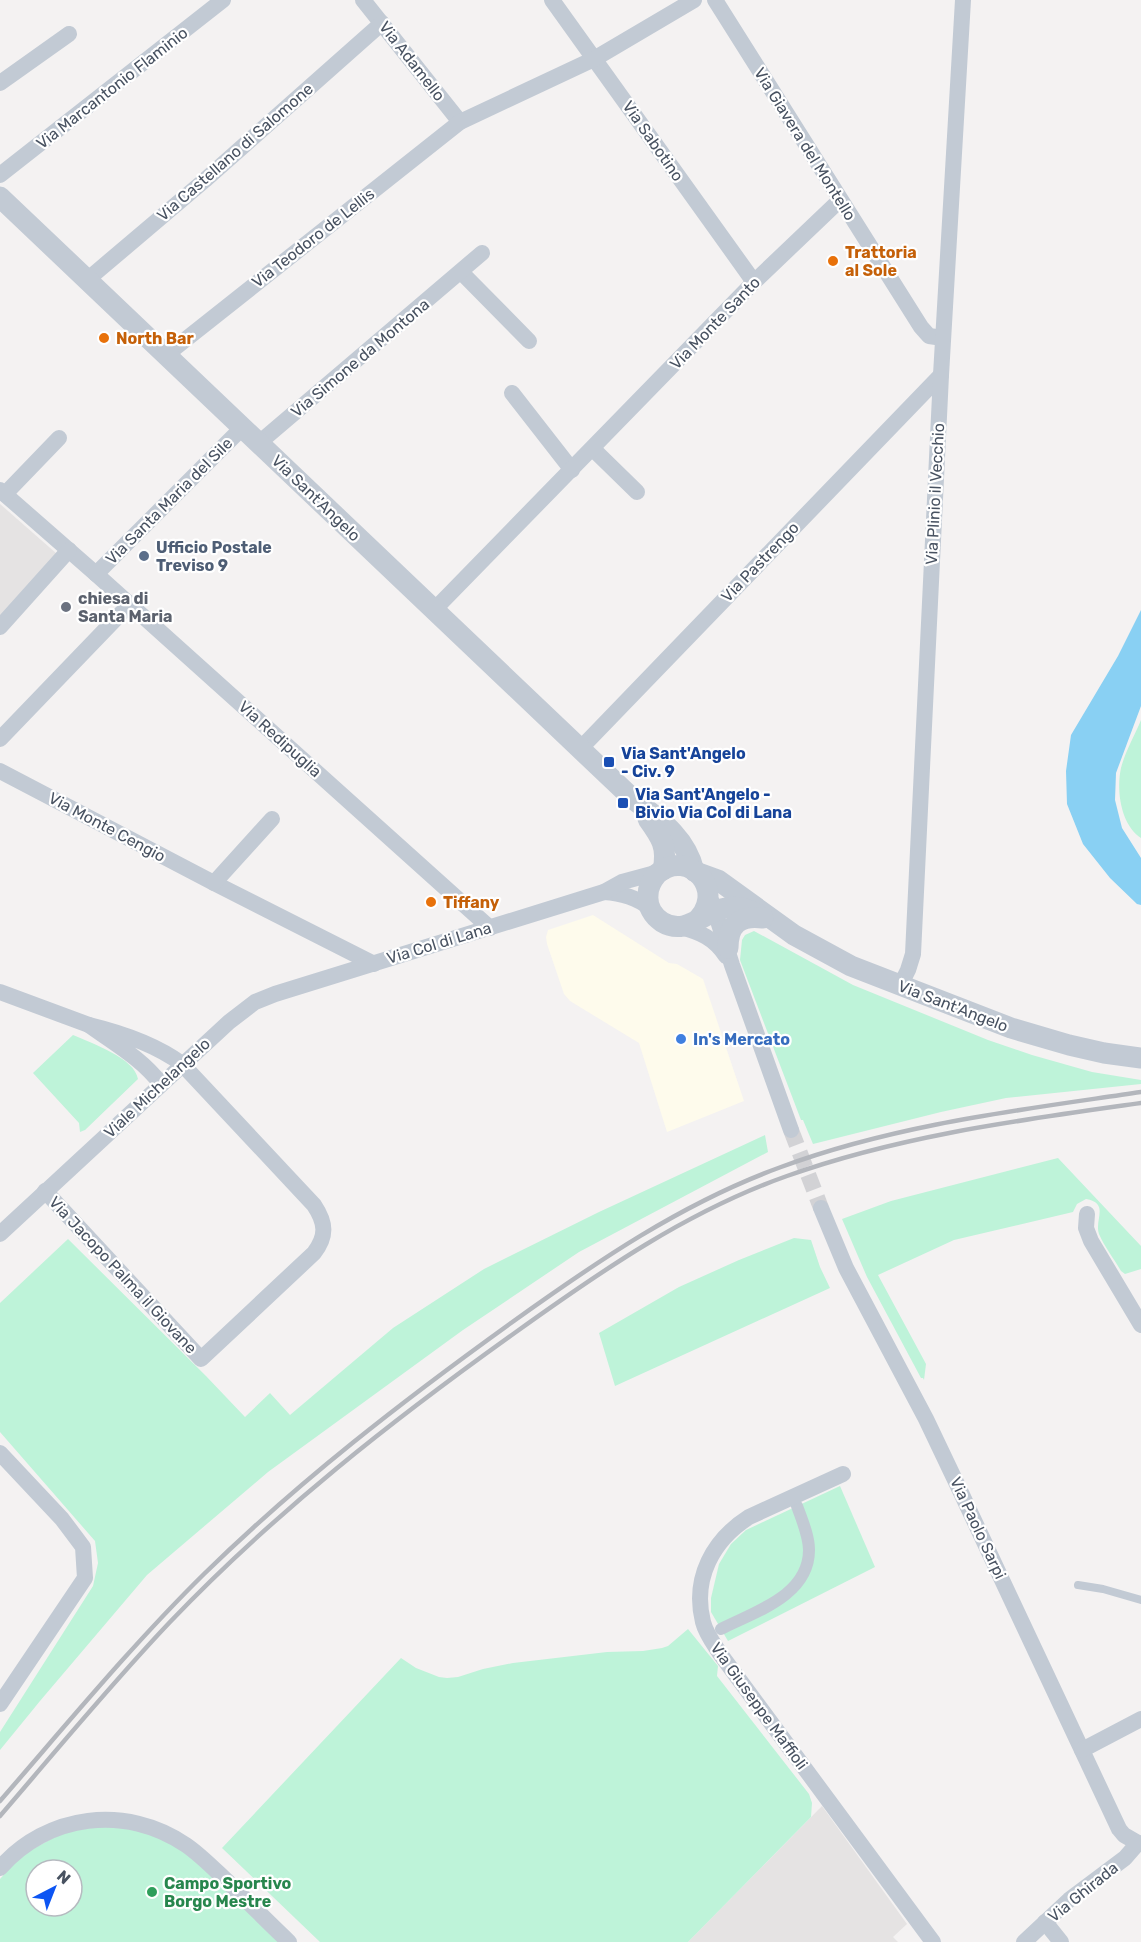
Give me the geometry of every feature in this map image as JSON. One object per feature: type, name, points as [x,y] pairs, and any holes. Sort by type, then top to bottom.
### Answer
[{"type":"street","name":"Via Marcantonio Flaminio","points":[[0,175],[223,0]]},
{"type":"street","name":"Via Adamello","points":[[363,0],[460,122]]},
{"type":"street","name":"Via Sabotino","points":[[552,0],[753,282]]},
{"type":"street","points":[[460,122],[594,59],[694,0]]},
{"type":"street","name":"Via Giavera del Montello","points":[[715,0],[921,327],[929,336],[943,338]]},
{"type":"street","name":"Via Plinio il Vecchio","points":[[900,986],[913,954],[941,375],[963,0]]},
{"type":"street","name":"Via Castellano di Salomone","points":[[87,280],[205,180],[382,23]]},
{"type":"street","points":[[0,83],[69,34]]},
{"type":"street","name":"Via Teodoro de Lellis","points":[[166,355],[460,122]]},
{"type":"street","name":"Via Sant'Angelo","points":[[0,197],[633,799],[664,823],[685,845],[699,876]]},
{"type":"street","name":"Via Monte Santo","points":[[434,610],[753,282],[840,200]]},
{"type":"street","name":"Via Simone da Montona","points":[[259,443],[482,253]]},
{"type":"street","points":[[460,272],[529,340]]},
{"type":"street","name":"Via Pastrengo","points":[[580,749],[941,375]]},
{"type":"street","points":[[512,393],[572,470]]},
{"type":"street","name":"Via Santa Maria del Sile","points":[[96,574],[242,428]]},
{"type":"street","name":"Via Redipuglia","points":[[59,438],[2,492],[490,928]]},
{"type":"street","points":[[592,448],[637,492]]},
{"type":"street","points":[[0,627],[69,550]]},
{"type":"street","points":[[0,739],[129,604]]},
{"type":"street","name":"Via Monte Cengio","points":[[0,771],[374,964]]},
{"type":"street","name":"Via Sant'Angelo","points":[[633,799],[662,839],[666,850],[661,871]]},
{"type":"street","points":[[214,883],[272,819]]},
{"type":"street","name":"Via Sant'Angelo","points":[[650,909],[648,897],[653,878],[661,871],[680,866],[699,876],[718,880],[770,920],[834,957],[900,986],[1011,1028],[1104,1053],[1141,1058]]},
{"type":"street","name":"Via Col di Lana","points":[[275,994],[604,892],[622,882],[661,871]]},
{"type":"street","points":[[699,876],[715,910],[791,1130]]},
{"type":"street","points":[[687,925],[701,917],[708,903],[699,876]]},
{"type":"street","name":"Via Col di Lana","points":[[604,892],[621,892],[650,909]]},
{"type":"street","name":"Via Sant'Angelo","points":[[715,910],[729,907],[742,908],[770,920]]},
{"type":"street","points":[[650,909],[657,919],[671,926],[687,925],[715,910]]},
{"type":"street","points":[[730,957],[728,937],[736,923],[753,917],[770,920]]},
{"type":"street","points":[[687,925],[713,940],[730,957]]},
{"type":"street","points":[[0,992],[154,1047],[182,1064]]},
{"type":"street","name":"Viale Michelangelo","points":[[0,1234],[242,1011],[255,1002],[275,994]]},
{"type":"street","points":[[89,1025],[138,1059],[161,1084]]},
{"type":"street","name":"Via Jacopo Palma il Giovane","points":[[45,1191],[201,1359],[314,1253],[323,1238],[324,1230],[323,1221],[314,1205],[182,1064]]},
{"type":"street","name":"Via Paolo Sarpi","points":[[821,1208],[846,1268],[936,1440],[1119,1829],[1124,1835],[1139,1843]]},
{"type":"street","points":[[1087,1214],[1086,1228],[1091,1240],[1141,1325]]},
{"type":"street","points":[[0,1453],[62,1520],[83,1548],[85,1578],[0,1704]]},
{"type":"street","name":"Via Giuseppe Maffioli","points":[[843,1474],[749,1517],[723,1538],[713,1551],[704,1575],[700,1601],[703,1622],[721,1655],[933,1942]]},
{"type":"street","points":[[721,1629],[776,1602],[794,1589],[806,1568],[809,1550],[805,1526],[797,1506]]},
{"type":"street","points":[[1082,1750],[1141,1719]]},
{"type":"street","points":[[0,1868],[14,1852],[53,1829],[81,1821],[100,1820],[117,1820],[142,1825],[167,1834],[187,1845],[289,1942]]},
{"type":"street","name":"Via Ghirada","points":[[1024,1942],[1069,1900],[1125,1858],[1139,1843]]},
{"type":"street","points":[[1045,1922],[1061,1942]]},
{"type":"lane","points":[[1078,1585],[1103,1589],[1141,1600]]},
{"type":"shaded area","points":[[0,504],[57,554],[0,618]]},
{"type":"shaded area","points":[[593,915],[669,963],[677,964],[703,979],[744,1101],[667,1132],[639,1043],[570,1001],[564,994],[547,944],[548,930]]},
{"type":"shaded area","points":[[822,1806],[907,1924],[893,1937],[898,1942],[688,1942]]},
{"type":"green space","points":[[1141,720],[1141,838],[1134,832],[1125,816],[1119,787],[1121,768]]},
{"type":"green space","points":[[754,931],[853,985],[988,1040],[1092,1072],[1141,1080],[1141,1084],[1006,1098],[813,1144],[801,1120],[740,960],[742,940],[745,935]]},
{"type":"green space","points":[[73,1035],[121,1058],[135,1071],[138,1079],[85,1130],[80,1132],[79,1123],[33,1073]]},
{"type":"green space","points":[[765,1135],[768,1152],[579,1252],[463,1330],[268,1472],[147,1575],[0,1750],[0,1732],[93,1586],[98,1563],[95,1541],[0,1432],[0,1303],[68,1239],[245,1417],[270,1393],[290,1415],[393,1328],[484,1269],[599,1212]]},
{"type":"green space","points":[[1058,1158],[1141,1246],[1141,1269],[1125,1274],[1121,1271],[1099,1234],[1099,1208],[1093,1201],[1086,1199],[1077,1204],[1073,1212],[954,1240],[878,1275],[926,1364],[924,1380],[867,1277],[842,1219],[891,1201]]},
{"type":"green space","points":[[794,1238],[811,1240],[830,1288],[615,1386],[599,1333],[679,1287]]},
{"type":"green space","points":[[840,1486],[875,1567],[728,1641],[711,1612],[711,1598],[719,1564],[731,1544],[746,1530]]},
{"type":"green space","points":[[688,1629],[718,1666],[717,1676],[809,1794],[812,1803],[811,1817],[688,1942],[320,1942],[222,1848],[401,1658],[416,1668],[439,1677],[458,1677],[513,1663],[662,1648],[668,1646]]},
{"type":"green space","name":"Campo Sportivo Borgo Mestre","points":[[75,1826],[134,1826],[181,1847],[283,1942],[0,1942],[0,1879],[22,1855]]},
{"type":"water","points":[[1141,610],[1141,706],[1116,773],[1115,800],[1122,828],[1141,858],[1141,905],[1137,904],[1110,878],[1083,844],[1067,804],[1066,771],[1071,735],[1118,656]]},
{"type":"tunnel","points":[[791,1130],[821,1208]]},
{"type":"railway","points":[[0,1801],[151,1629],[204,1574],[277,1506],[353,1442],[431,1382],[543,1300],[608,1256],[674,1216],[709,1198],[781,1167],[825,1152],[959,1120],[1141,1092]]},
{"type":"railway","points":[[0,1816],[148,1645],[210,1582],[293,1505],[380,1433],[470,1365],[548,1309],[646,1244],[750,1190],[830,1162],[962,1130],[1141,1103]]},
{"type":"place","name":"Trattoria al Sole","points":[[833,261]]},
{"type":"place","name":"North Bar","points":[[104,338]]},
{"type":"place","name":"Ufficio Postale Treviso 9","points":[[144,556]]},
{"type":"place","name":"chiesa di Santa Maria","points":[[66,607]]},
{"type":"place","name":"Via Sant'Angelo - Civ. 9","points":[[609,762]]},
{"type":"place","name":"Via Sant'Angelo - Bivio Via Col di Lana","points":[[623,803]]},
{"type":"place","name":"Tiffany","points":[[431,902]]},
{"type":"place","name":"In's Mercato","points":[[681,1039]]},
{"type":"place","name":"Campo Sportivo Borgo Mestre","points":[[152,1892]]}]
